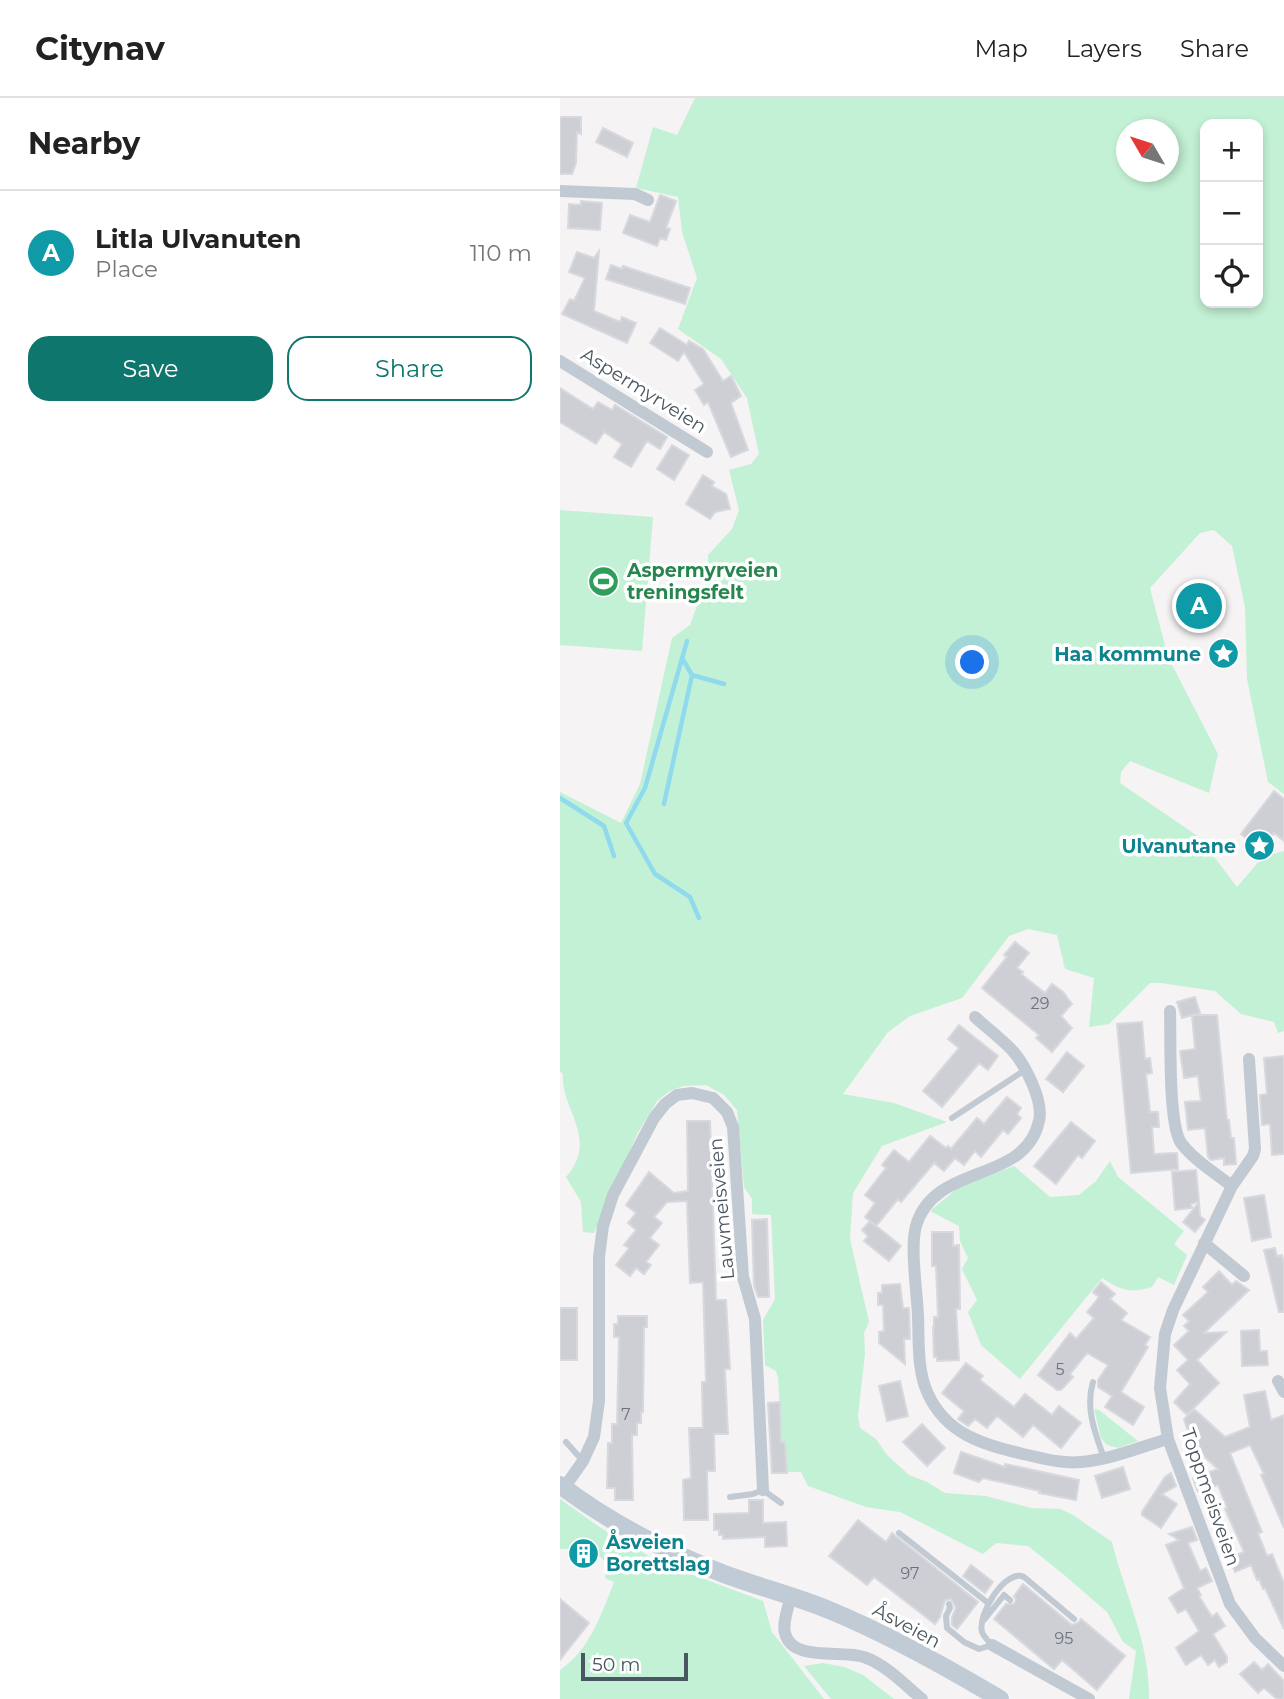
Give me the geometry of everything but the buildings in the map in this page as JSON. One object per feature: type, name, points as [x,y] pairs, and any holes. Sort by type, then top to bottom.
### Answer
[{"type":"street","points":[[560,191],[635,194],[648,200]]},
{"type":"street","name":"Aspermyrveien","points":[[560,361],[707,452]]},
{"type":"street","points":[[1170,1011],[1174,1121],[1179,1140],[1190,1153],[1232,1186]]},
{"type":"street","points":[[975,1017],[1012,1050],[1039,1101],[1041,1111],[1034,1138],[1027,1147],[1009,1161],[945,1187],[926,1206],[915,1228],[920,1359],[928,1395],[945,1420],[958,1431],[984,1445],[1068,1463],[1104,1458],[1168,1439]]},
{"type":"street","name":"Toppmeisveien","points":[[1249,1059],[1255,1149],[1232,1186],[1173,1310],[1165,1334],[1160,1388],[1168,1439],[1230,1604],[1255,1639],[1284,1666]]},
{"type":"street","name":"Lauvmeisveien","points":[[562,1486],[583,1461],[594,1437],[598,1401],[599,1257],[603,1226],[613,1195],[664,1104],[677,1095],[692,1093],[713,1098],[727,1112],[733,1127],[743,1277],[755,1319],[763,1490]]},
{"type":"street","points":[[1205,1243],[1244,1276]]},
{"type":"street","name":"Åsveien","points":[[562,1486],[619,1524],[672,1552],[726,1575],[791,1595],[870,1629],[1000,1699]]},
{"type":"street","points":[[791,1595],[784,1632],[789,1643],[811,1654],[861,1655],[872,1660],[922,1699]]},
{"type":"street","points":[[992,1645],[1089,1699]]},
{"type":"lane","points":[[952,1118],[1024,1070]]},
{"type":"lane","points":[[1093,1382],[1088,1400],[1104,1458]]},
{"type":"lane","points":[[566,1442],[583,1461]]},
{"type":"lane","points":[[730,1497],[763,1490],[781,1503]]},
{"type":"lane","points":[[899,1533],[988,1603]]},
{"type":"lane","points":[[949,1604],[947,1628],[964,1642],[979,1649],[992,1645],[982,1634],[981,1624],[988,1603],[1007,1580],[1019,1575],[1074,1619]]},
{"type":"lane","points":[[981,1624],[1004,1595],[1010,1600]]},
{"type":"green space","points":[[695,98],[1284,98],[1284,794],[1268,782],[1247,679],[1245,607],[1232,546],[1214,530],[1200,533],[1150,588],[1168,657],[1218,754],[1209,793],[1130,761],[1121,772],[1120,783],[1199,837],[1237,887],[1263,857],[1284,851],[1284,1031],[1278,1033],[1274,1022],[1241,1014],[1215,991],[1161,983],[1150,983],[1109,1024],[1089,1027],[1094,978],[1065,969],[1057,935],[1028,929],[1009,936],[962,998],[910,1016],[888,1032],[843,1094],[894,1103],[947,1122],[882,1146],[853,1193],[850,1239],[869,1322],[864,1333],[865,1354],[858,1416],[860,1428],[876,1439],[887,1455],[909,1475],[945,1493],[986,1496],[1031,1508],[1060,1509],[1112,1542],[1141,1639],[1149,1699],[1129,1699],[1136,1651],[1123,1642],[1107,1612],[1028,1546],[996,1543],[983,1554],[900,1512],[866,1507],[808,1486],[801,1472],[787,1472],[778,1377],[776,1371],[765,1365],[763,1320],[775,1299],[771,1215],[752,1214],[752,1199],[744,1187],[737,1110],[724,1095],[706,1085],[683,1086],[658,1100],[637,1134],[594,1233],[583,1232],[581,1202],[566,1177],[576,1163],[579,1137],[560,1071],[560,792],[621,823],[640,784],[672,638],[690,625],[708,576],[708,555],[732,529],[739,510],[729,470],[751,464],[759,454],[747,398],[721,359],[678,329],[697,278],[682,232],[678,197],[636,188],[653,127],[677,135]]},
{"type":"green space","name":"Aspermyrveien treningsfelt","points":[[560,510],[653,517],[642,651],[560,645]]},
{"type":"green space","points":[[1110,1161],[1118,1177],[1184,1231],[1174,1244],[1187,1255],[1174,1285],[1158,1277],[1152,1287],[1131,1290],[1120,1288],[1102,1278],[1020,1379],[981,1345],[968,1312],[977,1300],[962,1269],[968,1258],[960,1241],[959,1226],[930,1211],[958,1188],[1014,1166],[1050,1197],[1079,1195],[1096,1181]]},
{"type":"green space","points":[[1094,1409],[1099,1410],[1138,1441],[1118,1448],[1107,1445],[1101,1438]]},
{"type":"green space","points":[[560,1499],[601,1528],[661,1563],[763,1601],[772,1632],[824,1699],[560,1699],[560,1670],[587,1642],[614,1582],[605,1578],[607,1565],[598,1555],[587,1550],[560,1549]]},
{"type":"green space","points":[[823,1663],[844,1667],[863,1675],[894,1699],[831,1699],[804,1666]]},
{"type":"waterway","points":[[687,641],[645,788],[626,823],[655,874],[690,897],[699,918]]},
{"type":"waterway","points":[[682,658],[692,675],[724,684]]},
{"type":"waterway","points":[[664,804],[692,675]]},
{"type":"waterway","points":[[560,798],[604,826],[614,856]]},
{"type":"place","name":"Aspermyrveien treningsfelt","points":[[604,581]]},
{"type":"place","name":"Litla Ulvanuten","points":[[1199,606]]},
{"type":"place","name":"Haa kommune","points":[[1224,654]]},
{"type":"place","name":"Ulvanutane","points":[[1259,846]]},
{"type":"place","name":"Åsveien Borettslag","points":[[583,1553]]}]
